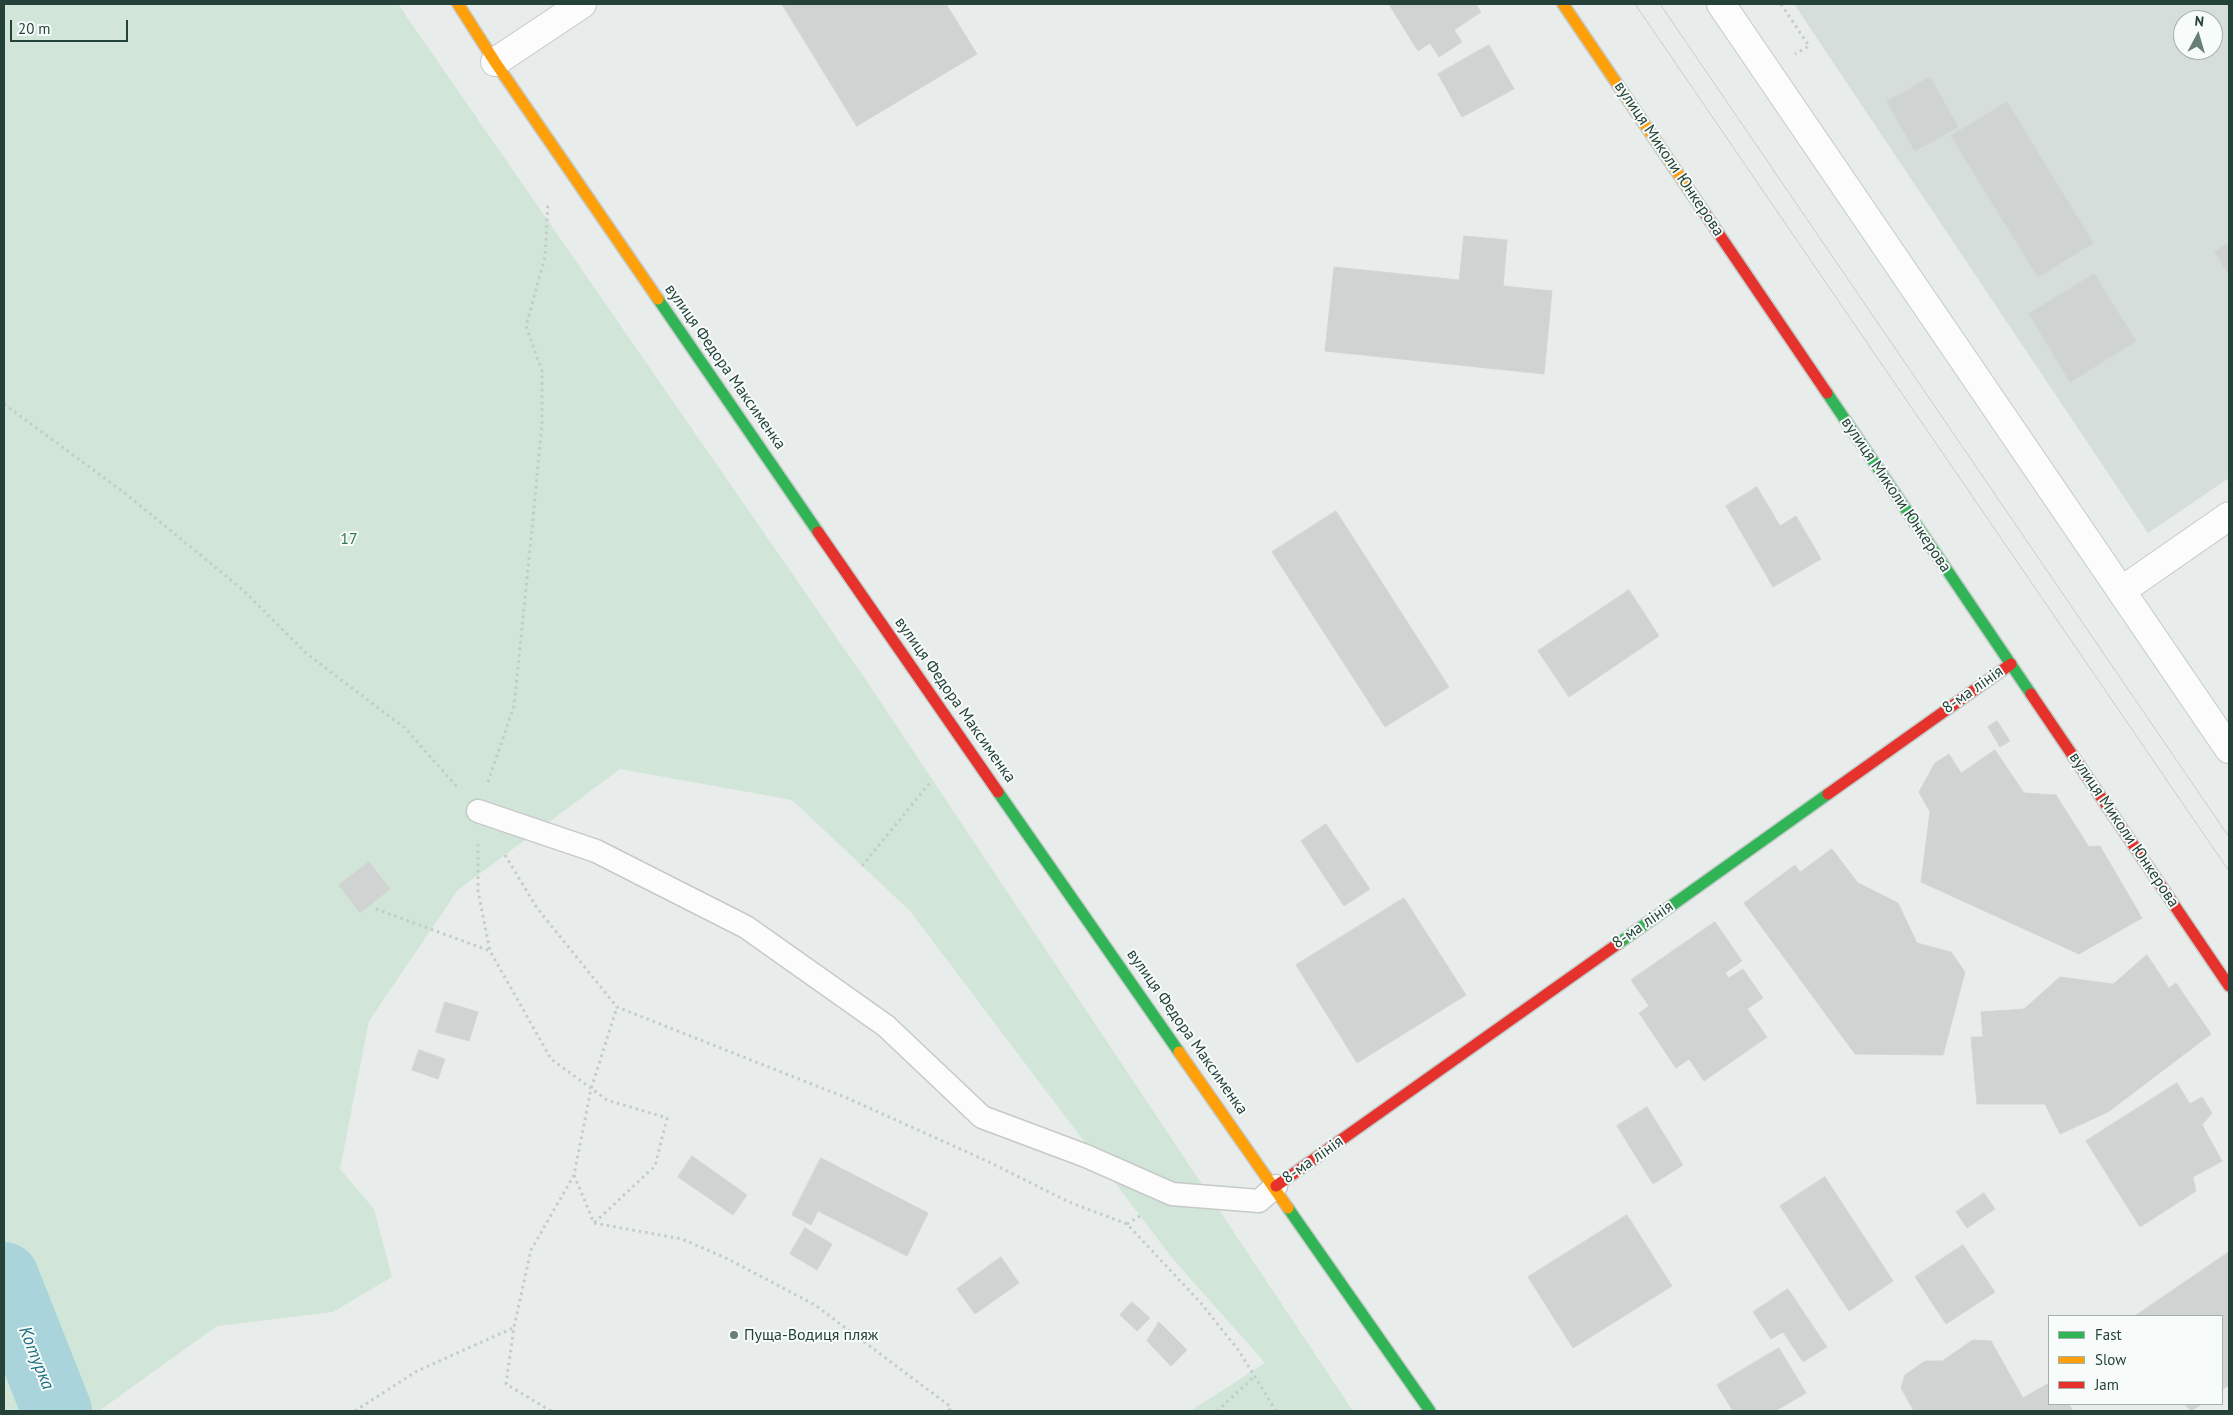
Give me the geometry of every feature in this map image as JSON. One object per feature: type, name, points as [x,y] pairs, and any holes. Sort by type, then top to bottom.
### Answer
[{"type":"street","name":"вулиця Федора Максименка","points":[[458,4],[495,62],[883,626],[1276,1186],[1430,1411]]},
{"type":"street","points":[[495,62],[582,4]]},
{"type":"street","name":"вулиця Миколи Юнкерова","points":[[1563,4],[2229,986]]},
{"type":"street","points":[[1721,4],[2229,749]]},
{"type":"street","points":[[2121,591],[2229,516]]},
{"type":"street","name":"8-ма лінія","points":[[1276,1186],[2011,664]]},
{"type":"lane","points":[[478,811],[596,851],[746,927],[886,1026],[982,1117],[1086,1156],[1172,1194],[1259,1201],[1276,1186]]},
{"type":"path","points":[[1766,70],[1810,46],[1781,4]]},
{"type":"path","points":[[548,200],[545,257],[526,326],[542,371],[542,423],[514,706],[478,811],[478,891],[490,951],[551,1059],[607,1100],[667,1118],[655,1166],[594,1223]]},
{"type":"path","points":[[4,404],[126,494],[243,590],[307,654],[405,728],[478,811],[537,908],[617,1007],[847,1098],[986,1161],[1069,1202],[1127,1224],[1206,1309],[1240,1351],[1276,1411]]},
{"type":"path","points":[[862,866],[932,780]]},
{"type":"path","points":[[376,909],[490,951]]},
{"type":"path","points":[[551,1411],[506,1384],[514,1328],[531,1250],[574,1175],[592,1089],[617,1007]]},
{"type":"path","points":[[574,1175],[594,1223]]},
{"type":"path","points":[[594,1223],[682,1239],[728,1259],[815,1305],[951,1407],[949,1411]]},
{"type":"path","points":[[355,1411],[418,1370],[514,1328]]},
{"type":"path","points":[[1217,1411],[1254,1377]]},
{"type":"shaded area","points":[[1794,4],[2229,4],[2229,478],[2148,533]]},
{"type":"green space","name":"17","points":[[4,4],[398,4],[868,683],[1353,1411],[1190,1411],[1265,1363],[1172,1258],[910,911],[792,800],[620,769],[458,890],[369,1021],[340,1169],[374,1209],[392,1277],[333,1312],[217,1326],[99,1411],[4,1411]]},
{"type":"building","points":[[782,4],[946,4],[977,54],[857,126]]},
{"type":"building","points":[[1394,4],[1476,4],[1481,12],[1454,30],[1462,42],[1439,57],[1430,43],[1418,51],[1390,6]]},
{"type":"building","points":[[1489,45],[1514,89],[1462,117],[1438,74]]},
{"type":"building","points":[[1930,77],[1958,127],[1915,151],[1887,102]]},
{"type":"building","points":[[2007,102],[2093,243],[2038,277],[1951,136]]},
{"type":"building","points":[[1464,236],[1507,240],[1503,286],[1552,291],[1544,374],[1325,351],[1334,267],[1459,280]]},
{"type":"building","points":[[2229,243],[2229,275],[2215,252]]},
{"type":"building","points":[[2094,274],[2136,341],[2070,382],[2029,314]]},
{"type":"building","points":[[1757,487],[1780,526],[1796,516],[1821,559],[1773,587],[1726,506]]},
{"type":"building","points":[[1336,511],[1449,687],[1385,727],[1272,552]]},
{"type":"building","points":[[1629,590],[1659,636],[1569,697],[1538,651]]},
{"type":"building","points":[[1997,721],[2010,741],[2000,747],[1988,727]]},
{"type":"building","points":[[1995,750],[2024,793],[2056,795],[2089,847],[2100,846],[2142,918],[2079,954],[1921,882],[1930,812],[1919,792],[1935,763],[1949,754],[1961,773]]},
{"type":"building","points":[[1326,824],[1370,889],[1344,906],[1301,841]]},
{"type":"building","points":[[1832,849],[1858,883],[1898,903],[1917,943],[1951,952],[1965,972],[1943,1055],[1855,1054],[1744,903],[1795,865],[1800,872]]},
{"type":"building","points":[[369,862],[390,889],[360,913],[339,885]]},
{"type":"building","points":[[1404,898],[1466,995],[1357,1063],[1296,965]]},
{"type":"building","points":[[1715,922],[1742,961],[1725,973],[1729,978],[1743,969],[1763,998],[1747,1009],[1767,1037],[1704,1081],[1689,1059],[1676,1068],[1639,1013],[1649,1006],[1631,980]]},
{"type":"building","points":[[2147,955],[2169,988],[2176,983],[2211,1034],[2108,1112],[2060,1134],[2045,1104],[1977,1104],[1971,1037],[1983,1037],[1981,1012],[2024,1009],[2060,977],[2113,984]]},
{"type":"building","points":[[445,1002],[478,1012],[469,1041],[436,1032]]},
{"type":"building","points":[[419,1050],[445,1059],[438,1079],[412,1070]]},
{"type":"building","points":[[2177,1083],[2190,1104],[2202,1097],[2212,1113],[2202,1125],[2222,1161],[2193,1177],[2196,1191],[2140,1227],[2086,1141]]},
{"type":"building","points":[[1647,1107],[1683,1165],[1653,1184],[1617,1126]]},
{"type":"building","points":[[692,1156],[747,1195],[733,1215],[678,1177]]},
{"type":"building","points":[[821,1158],[928,1213],[907,1256],[818,1211],[811,1225],[792,1215]]},
{"type":"building","points":[[1825,1177],[1893,1281],[1849,1311],[1780,1206]]},
{"type":"building","points":[[1984,1193],[1995,1209],[1967,1228],[1956,1212]]},
{"type":"building","points":[[1627,1215],[1672,1286],[1573,1348],[1528,1277]]},
{"type":"building","points":[[805,1228],[832,1244],[817,1270],[790,1254]]},
{"type":"building","points":[[1963,1245],[1995,1292],[1946,1324],[1915,1277]]},
{"type":"building","points":[[2229,1252],[2229,1385],[2223,1389],[2223,1315],[2136,1315]]},
{"type":"building","points":[[1001,1257],[1019,1283],[975,1314],[957,1289]]},
{"type":"building","points":[[1788,1289],[1827,1347],[1803,1362],[1783,1332],[1771,1339],[1753,1312]]},
{"type":"building","points":[[1132,1302],[1150,1318],[1137,1331],[1120,1315]]},
{"type":"building","points":[[1159,1322],[1187,1350],[1171,1366],[1147,1341]]},
{"type":"building","points":[[1973,1340],[1991,1341],[2023,1398],[2048,1384],[2048,1405],[2070,1405],[2073,1411],[1914,1411],[1901,1388],[1905,1375],[1925,1361],[1942,1361]]},
{"type":"building","points":[[1779,1348],[1806,1393],[1775,1411],[1733,1411],[1717,1385]]},
{"type":"building","points":[[2186,1405],[2200,1405],[2191,1411]]},
{"type":"waterway","name":"Котурка","points":[[4,1277],[57,1411]]},
{"type":"tram line","points":[[1635,4],[2229,871]]},
{"type":"tram line","points":[[1660,4],[2229,837]]},
{"type":"traffic: fast","points":[[658,299],[818,532]]},
{"type":"traffic: fast","points":[[1827,393],[2031,694]]},
{"type":"traffic: fast","points":[[998,792],[1179,1052]]},
{"type":"traffic: fast","points":[[1619,943],[1828,794]]},
{"type":"traffic: fast","points":[[1288,1208],[1430,1411]]},
{"type":"traffic: slow","points":[[458,4],[495,62],[658,299]]},
{"type":"traffic: slow","points":[[1563,4],[1704,212]]},
{"type":"traffic: slow","points":[[1179,1052],[1288,1208]]},
{"type":"traffic: jam","points":[[1704,212],[1827,393]]},
{"type":"traffic: jam","points":[[818,532],[998,792]]},
{"type":"traffic: jam","points":[[1828,794],[2011,664]]},
{"type":"traffic: jam","points":[[2031,694],[2229,986]]},
{"type":"traffic: jam","points":[[1276,1186],[1619,943]]},
{"type":"place","name":"Пуща-Водиця пляж","points":[[734,1335]]}]
